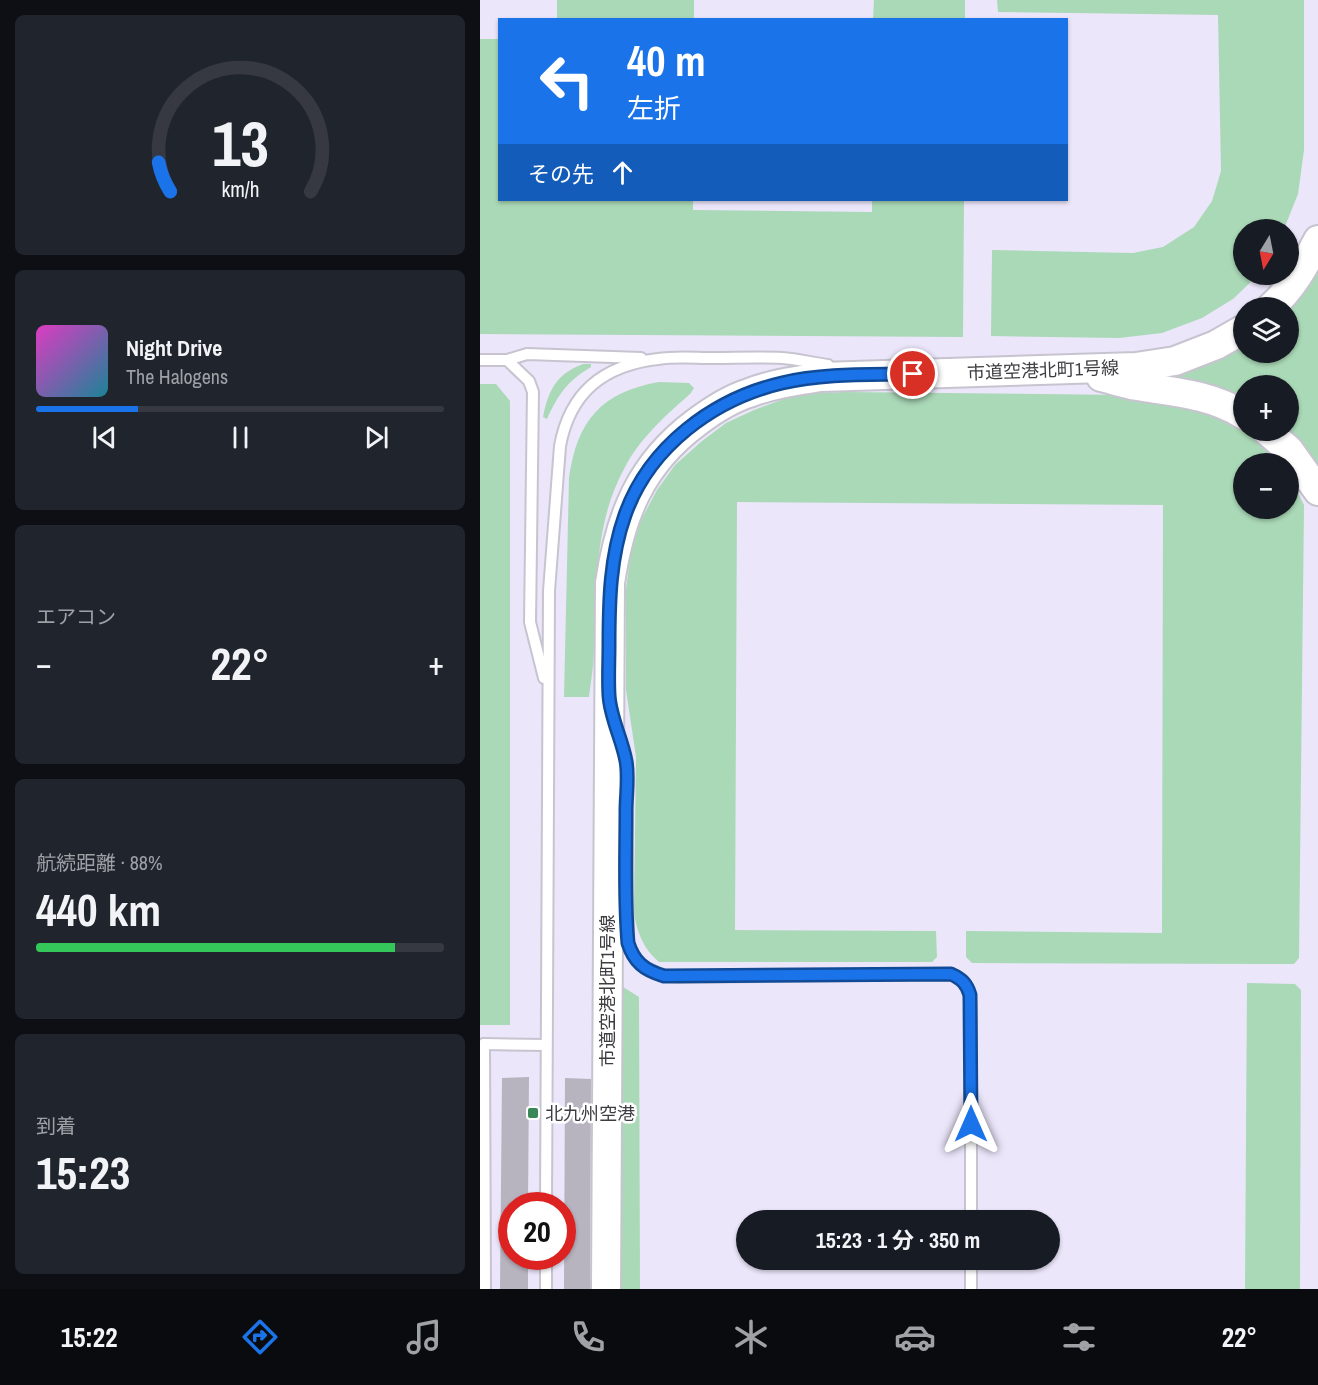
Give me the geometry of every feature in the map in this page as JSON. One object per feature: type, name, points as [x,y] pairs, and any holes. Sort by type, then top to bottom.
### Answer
[{"type":"street","points":[[1281,297],[1303,268],[1318,240]]},
{"type":"street","name":"市道空港北町1号線","points":[[606,1289],[610,583],[615,548],[625,514],[640,482],[661,454],[686,430],[714,409],[747,393],[783,383],[821,377],[1136,367],[1175,361],[1216,345],[1233,335]]},
{"type":"street","points":[[1070,370],[1136,386],[1179,391],[1208,398],[1233,410]]},
{"type":"street","points":[[1279,441],[1289,450],[1318,491]]},
{"type":"lane","points":[[480,360],[507,360],[527,354],[659,358],[783,358],[890,375]]},
{"type":"lane","points":[[546,1192],[549,591],[560,446],[564,425],[573,405],[583,393],[614,371],[631,364],[659,358]]},
{"type":"lane","points":[[507,360],[529,381],[533,392],[530,622],[548,694]]},
{"type":"lane","points":[[609,698],[626,763],[628,943],[632,956],[640,966],[664,976],[678,977],[951,974],[960,978],[967,986],[970,995],[971,1210]]},
{"type":"lane","points":[[485,1289],[482,1046],[546,1045]]},
{"type":"lane","points":[[546,1270],[546,1289]]},
{"type":"lane","points":[[971,1270],[971,1289]]},
{"type":"shaded area","name":"北九州空港","points":[[480,0],[1318,0],[1318,1289],[480,1289]]},
{"type":"green space","points":[[557,0],[694,0],[694,18],[557,18]]},
{"type":"green space","points":[[874,0],[965,0],[965,18],[873,18]]},
{"type":"green space","points":[[997,0],[1304,0],[1304,150],[1298,194],[1288,219],[1233,219],[1233,285],[1248,285],[1233,299],[1202,318],[1162,333],[1119,338],[991,336],[992,250],[1133,253],[1163,247],[1194,227],[1212,201],[1221,171],[1218,15],[998,12]]},
{"type":"green space","points":[[480,39],[498,39],[498,201],[693,201],[693,210],[872,212],[872,201],[964,201],[963,337],[480,334]]},
{"type":"green space","points":[[1313,272],[1318,273],[1318,465],[1312,466],[1288,441],[1299,441],[1299,375],[1233,375],[1233,400],[1178,380],[1176,373],[1233,347],[1233,363],[1299,363],[1299,297],[1296,297]]},
{"type":"green space","points":[[583,364],[591,364],[591,367],[569,383],[547,419],[543,417],[555,384],[566,373]]},
{"type":"green space","points":[[659,382],[689,383],[694,388],[653,428],[637,448],[614,490],[602,534],[599,556],[594,660],[589,697],[564,697],[569,478],[578,440],[595,412],[607,402],[622,393]]},
{"type":"green space","points":[[480,384],[496,384],[510,401],[510,1025],[480,1025]]},
{"type":"green space","points":[[845,392],[1125,395],[1170,398],[1233,423],[1233,441],[1259,441],[1268,449],[1271,453],[1233,453],[1233,519],[1299,519],[1299,495],[1304,505],[1299,958],[1294,964],[972,963],[966,957],[966,931],[1162,933],[1163,505],[737,502],[735,930],[936,931],[937,957],[932,962],[659,962],[649,951],[639,934],[634,914],[636,757],[626,690],[626,589],[631,552],[641,520],[657,490],[675,465],[726,423],[798,394]]},
{"type":"green space","points":[[1247,983],[1295,984],[1301,990],[1300,1289],[1245,1289]]},
{"type":"green space","points":[[623,987],[639,997],[640,1289],[621,1289]]},
{"type":"building","points":[[529,1077],[528,1192],[501,1192],[502,1078]]},
{"type":"building","points":[[565,1078],[591,1079],[590,1289],[564,1289],[564,1270],[576,1270],[576,1192],[564,1192]]},
{"type":"building","points":[[500,1270],[528,1270],[528,1289],[500,1289]]},
{"type":"place","name":"北九州空港","points":[[533,1113]]},
{"type":"route","points":[[913,374],[821,377],[783,383],[747,393],[714,409],[686,430],[661,454],[640,482],[625,514],[615,548],[610,583],[609,698],[626,763],[626,922],[632,956],[640,966],[664,976],[951,974],[960,978],[967,986],[970,995],[971,1124]]}]
